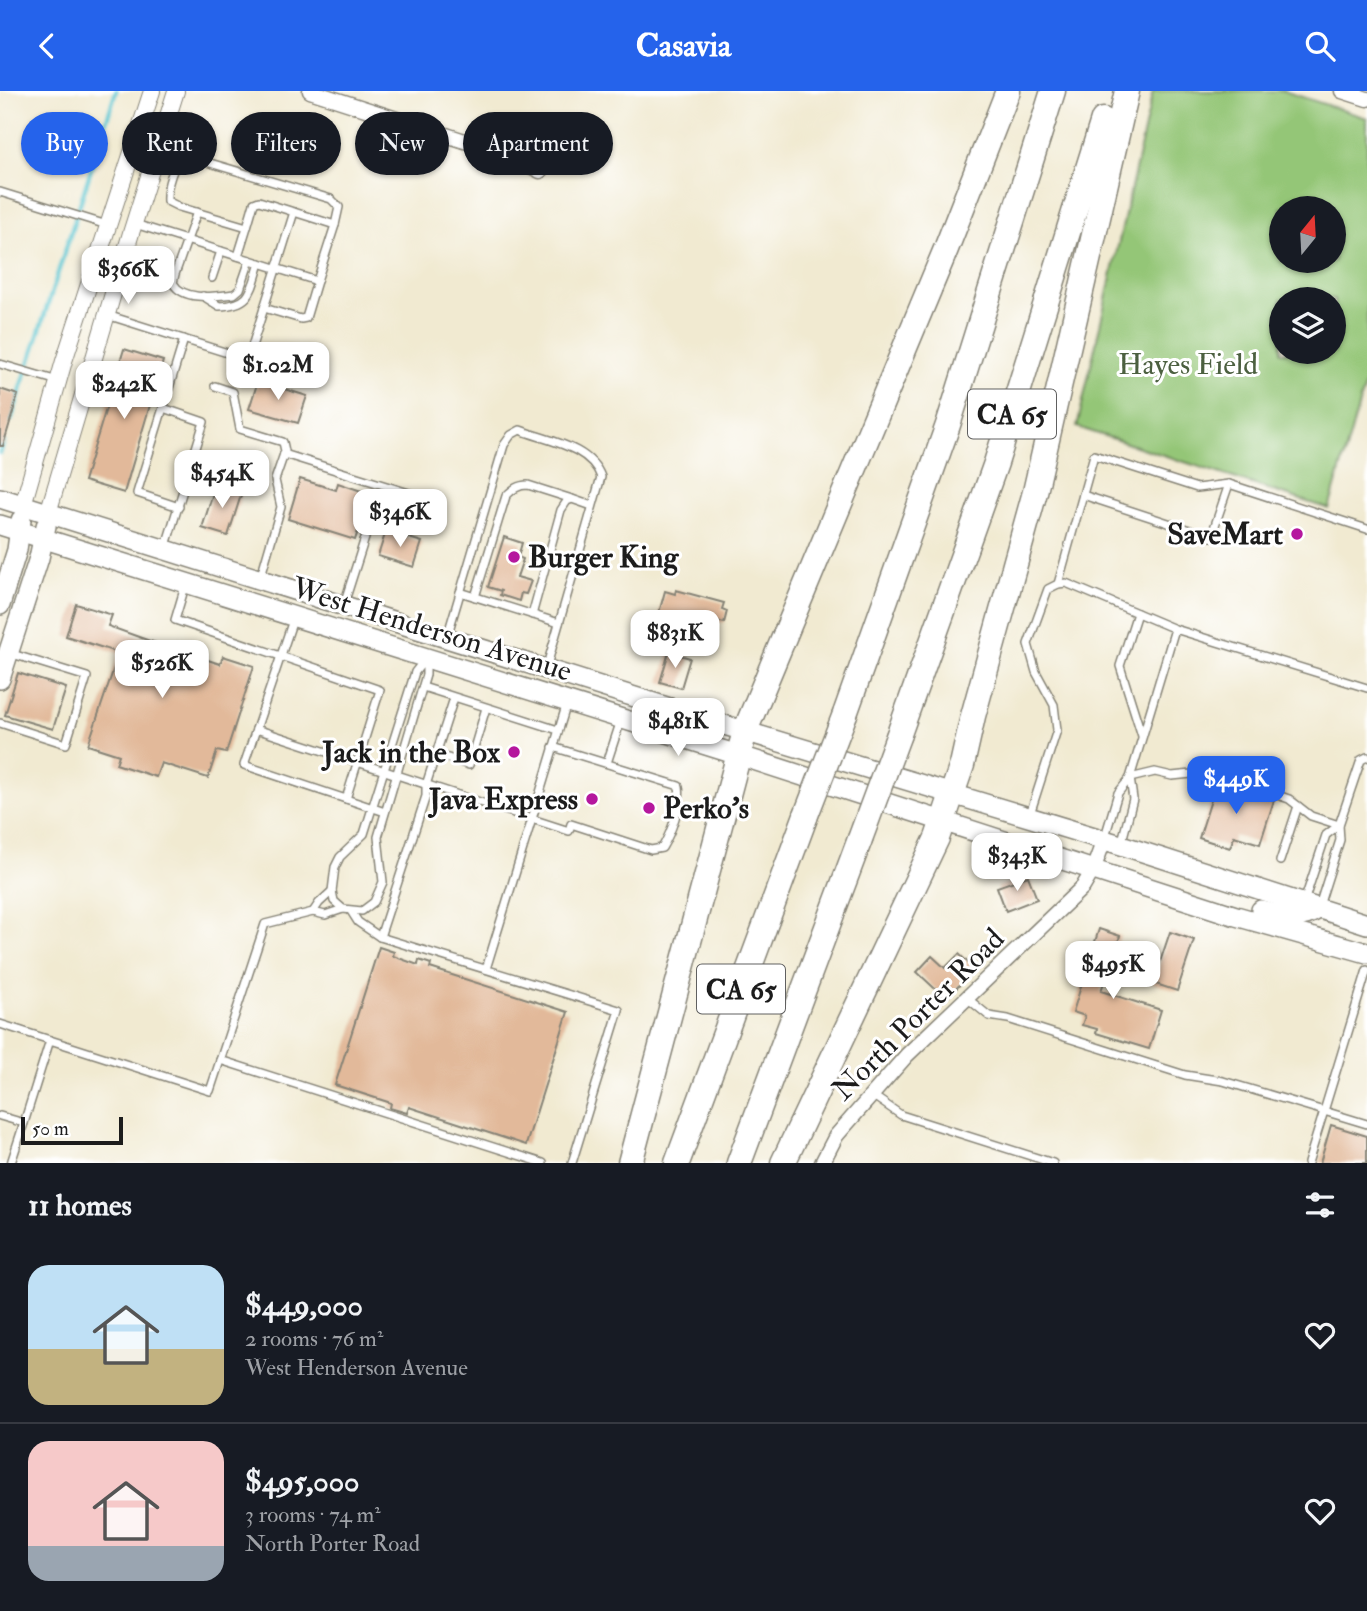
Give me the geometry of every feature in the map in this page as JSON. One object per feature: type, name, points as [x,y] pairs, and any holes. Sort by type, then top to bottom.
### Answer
[{"type":"highway","points":[[630,1163],[745,731],[946,249],[1008,91]]},
{"type":"highway","name":"CA 65","points":[[677,1163],[845,714],[944,437],[1053,91]]},
{"type":"highway","name":"CA 65","points":[[739,1163],[899,734],[996,463],[1112,91]]},
{"type":"highway","points":[[783,1163],[944,821],[1030,513],[1127,91]]},
{"type":"main road","name":"West Henderson Avenue","points":[[0,498],[1367,924]]},
{"type":"main road","points":[[0,605],[14,563],[23,505]]},
{"type":"main road","points":[[0,679],[44,538],[48,513]]},
{"type":"main road","name":"West Henderson Avenue","points":[[0,525],[738,755],[1236,916],[1367,953]]},
{"type":"main road","points":[[254,604],[285,602],[372,625],[384,618]]},
{"type":"main road","points":[[426,658],[432,651],[444,649],[464,653],[531,676],[546,669]]},
{"type":"main road","points":[[1149,887],[1172,885],[1283,915],[1309,916],[1311,906]]},
{"type":"street","points":[[23,505],[58,381],[152,91]]},
{"type":"street","points":[[48,513],[176,91]]},
{"type":"street","points":[[310,91],[463,140]]},
{"type":"street","points":[[1342,91],[1367,99]]},
{"type":"street","points":[[107,225],[133,228]]},
{"type":"street","name":"North Porter Road","points":[[822,1163],[836,1136],[907,1055],[1083,887],[1112,843]]},
{"type":"lane","points":[[247,227],[167,201],[178,159],[183,155],[331,199],[339,207],[306,318],[301,319],[264,308]]},
{"type":"lane","points":[[0,192],[107,225]]},
{"type":"lane","points":[[238,256],[254,203],[259,201],[335,225]]},
{"type":"lane","points":[[197,212],[173,283],[183,293],[234,294],[240,289],[250,260]]},
{"type":"lane","points":[[248,359],[294,212]]},
{"type":"lane","points":[[133,228],[188,240],[317,281]]},
{"type":"lane","points":[[212,278],[221,251]]},
{"type":"lane","points":[[201,295],[219,306],[244,302],[249,297],[260,263]]},
{"type":"lane","points":[[106,315],[291,373]]},
{"type":"lane","points":[[179,507],[137,493],[184,339]]},
{"type":"lane","points":[[0,364],[58,381]]},
{"type":"lane","points":[[215,386],[233,392],[240,429],[283,442],[284,454],[275,480],[281,507],[260,579]]},
{"type":"lane","points":[[163,408],[204,422],[166,549]]},
{"type":"lane","points":[[447,638],[504,445],[511,435],[520,430],[587,455],[597,466],[601,477],[546,669]]},
{"type":"lane","points":[[284,454],[428,499],[419,526],[378,515],[372,516],[344,605]]},
{"type":"lane","points":[[1058,584],[1094,455],[1197,488],[1229,484],[1367,529]]},
{"type":"lane","points":[[1083,495],[1211,537],[1229,484]]},
{"type":"lane","points":[[475,597],[506,496],[521,485],[528,485],[592,506]]},
{"type":"lane","points":[[532,615],[561,510],[566,501],[572,499]]},
{"type":"lane","points":[[186,583],[175,619],[380,690],[346,799]]},
{"type":"lane","points":[[1029,818],[1057,730],[1054,705],[1037,672],[1028,644],[1048,589],[1058,584],[1066,583],[1175,629],[1367,688]]},
{"type":"lane","points":[[460,592],[559,623]]},
{"type":"lane","points":[[1137,613],[1120,666],[1142,737]]},
{"type":"lane","points":[[294,616],[244,765],[385,812]]},
{"type":"lane","points":[[1112,843],[1118,793],[1130,778],[1175,629]]},
{"type":"lane","points":[[0,723],[66,744],[87,677],[9,652]]},
{"type":"lane","points":[[0,1024],[210,1091],[265,924],[313,912],[325,915],[347,910],[362,911],[369,907],[380,892],[383,872],[378,838],[423,687],[426,658]]},
{"type":"lane","points":[[426,658],[415,672],[364,834],[340,857],[335,867],[332,891],[334,901],[380,937],[619,1010],[572,1163]]},
{"type":"lane","points":[[423,687],[558,730]]},
{"type":"lane","points":[[380,937],[426,796],[426,785],[454,698]]},
{"type":"lane","points":[[486,969],[567,702]]},
{"type":"lane","points":[[436,754],[469,765],[486,708]]},
{"type":"lane","points":[[607,763],[621,719]]},
{"type":"lane","points":[[256,729],[569,831],[571,824],[651,850],[662,848],[668,839],[681,794],[679,786],[553,747]]},
{"type":"lane","points":[[1311,906],[1340,840],[1339,825],[1361,760],[1367,757]]},
{"type":"lane","points":[[1130,778],[1155,772],[1172,776],[1211,772],[1289,799],[1311,816],[1339,825]]},
{"type":"lane","points":[[1112,843],[1133,799],[1130,778]]},
{"type":"lane","points":[[1280,861],[1298,806]]},
{"type":"lane","points":[[1311,906],[1326,835],[1339,825]]},
{"type":"lane","points":[[313,912],[318,903],[332,891]]},
{"type":"lane","points":[[1308,1163],[1367,969]]},
{"type":"lane","points":[[967,997],[989,1016],[1009,1019],[1185,1075],[1249,1088],[1367,1125]]},
{"type":"lane","points":[[11,1163],[50,1039]]},
{"type":"lane","points":[[220,1060],[544,1163]]},
{"type":"lane","points":[[872,1095],[901,1115],[1053,1163]]},
{"type":"lane","points":[[0,1116],[24,1123]]},
{"type":"green space","name":"Hayes Field","points":[[1153,91],[1284,91],[1367,118],[1367,376],[1329,509],[1077,427]]},
{"type":"building","points":[[124,349],[163,361],[124,493],[84,481]]},
{"type":"building","points":[[258,381],[307,396],[298,423],[249,409]]},
{"type":"building","points":[[0,389],[18,395],[3,446],[0,446]]},
{"type":"building","points":[[300,479],[336,490],[338,483],[370,494],[355,540],[288,519]]},
{"type":"building","points":[[216,484],[242,492],[228,536],[202,528]]},
{"type":"building","points":[[386,531],[422,542],[414,567],[378,556]]},
{"type":"building","points":[[504,537],[522,543],[518,557],[523,559],[517,577],[531,581],[526,594],[521,593],[519,601],[500,595],[501,591],[488,587]]},
{"type":"building","points":[[676,590],[724,603],[722,609],[727,611],[724,623],[710,619],[705,635],[657,620],[665,591],[675,594]]},
{"type":"building","points":[[76,604],[112,615],[108,626],[150,641],[220,664],[223,656],[254,666],[226,753],[217,751],[208,778],[161,763],[156,777],[116,764],[119,755],[88,745],[119,653],[66,636]]},
{"type":"building","points":[[669,652],[690,658],[681,688],[660,682]]},
{"type":"building","points":[[18,673],[66,688],[53,729],[5,715]]},
{"type":"building","points":[[1217,781],[1274,800],[1260,844],[1234,836],[1230,848],[1199,838]]},
{"type":"building","points":[[1028,876],[1037,899],[1006,911],[997,887]]},
{"type":"building","points":[[1099,929],[1120,936],[1101,991],[1161,1010],[1149,1049],[1096,1033],[1097,1029],[1082,1025],[1085,1016],[1073,1012]]},
{"type":"building","points":[[1170,932],[1194,940],[1177,991],[1153,983]]},
{"type":"building","points":[[379,947],[394,952],[393,956],[418,965],[419,960],[431,964],[430,968],[568,1012],[526,1145],[409,1107],[407,1113],[390,1108],[391,1103],[335,1085]]},
{"type":"building","points":[[959,954],[975,969],[946,999],[917,972],[932,956],[945,968]]},
{"type":"building","points":[[1331,1125],[1367,1136],[1367,1163],[1320,1163]]},
{"type":"waterway","points":[[11,420],[116,91]]},
{"type":"waterway","points":[[0,453],[4,442]]},
{"type":"place","name":"SaveMart","points":[[1297,534]]},
{"type":"place","name":"Burger King","points":[[514,557]]},
{"type":"place","name":"Jack in the Box","points":[[514,752]]},
{"type":"place","name":"Java Express","points":[[592,799]]},
{"type":"place","name":"Perko's","points":[[649,808]]}]
